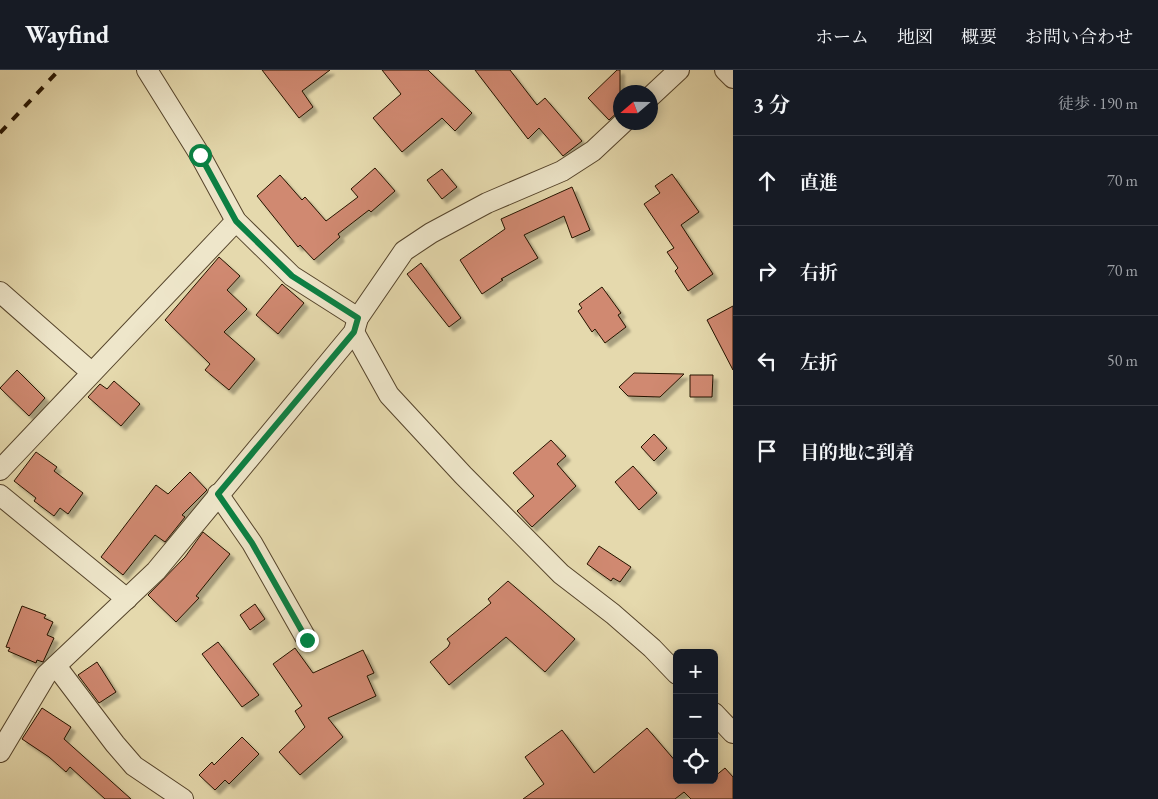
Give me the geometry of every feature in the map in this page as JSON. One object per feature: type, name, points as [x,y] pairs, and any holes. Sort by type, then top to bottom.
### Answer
[{"type":"street","points":[[146,70],[200,155],[236,221],[292,276],[356,325],[389,395],[463,475],[561,574],[613,614],[652,648],[673,670]]},
{"type":"street","points":[[658,90],[679,70]]},
{"type":"street","points":[[725,70],[733,78]]},
{"type":"street","points":[[0,752],[46,675],[156,571],[356,325],[404,251],[431,233],[487,203],[562,170],[593,152],[616,130]]},
{"type":"street","points":[[0,470],[236,221]]},
{"type":"street","points":[[0,292],[91,372]]},
{"type":"street","points":[[218,494],[252,543],[307,640]]},
{"type":"street","points":[[0,495],[127,599]]},
{"type":"street","points":[[56,666],[134,766],[183,799]]},
{"type":"street","points":[[718,717],[733,733]]},
{"type":"building","points":[[262,70],[330,70],[302,91],[313,107],[299,118]]},
{"type":"building","points":[[382,70],[428,70],[472,113],[455,131],[442,118],[402,152],[373,118],[401,94]]},
{"type":"building","points":[[475,70],[510,70],[537,105],[545,98],[582,141],[563,156],[539,128],[528,139]]},
{"type":"building","points":[[617,70],[620,70],[620,85],[613,85],[613,116],[609,120],[588,98]]},
{"type":"building","points":[[375,168],[395,191],[371,212],[369,210],[338,234],[340,237],[314,260],[300,245],[298,247],[257,196],[280,175],[302,200],[305,197],[326,221],[358,197],[351,189]]},
{"type":"building","points":[[442,169],[457,187],[442,199],[427,180]]},
{"type":"building","points":[[672,174],[699,212],[681,225],[713,274],[688,291],[675,271],[678,268],[667,252],[674,248],[644,204],[660,193],[655,186]]},
{"type":"building","points":[[572,187],[590,230],[572,238],[564,216],[524,235],[538,258],[501,279],[503,280],[482,294],[460,260],[505,229],[501,219]]},
{"type":"building","points":[[219,257],[240,276],[227,290],[247,309],[224,332],[255,359],[229,390],[205,370],[210,364],[165,320]]},
{"type":"building","points":[[421,263],[461,318],[449,327],[407,274]]},
{"type":"building","points":[[282,284],[304,303],[278,334],[256,315]]},
{"type":"building","points":[[602,287],[621,313],[618,315],[626,327],[605,343],[595,329],[592,332],[578,311],[582,308],[579,304]]},
{"type":"building","points":[[733,306],[733,370],[707,320]]},
{"type":"building","points":[[17,370],[45,398],[29,416],[0,388]]},
{"type":"building","points":[[634,373],[684,374],[660,397],[628,396],[619,387]]},
{"type":"building","points":[[690,375],[713,375],[712,397],[690,397]]},
{"type":"building","points":[[114,381],[140,404],[121,426],[88,397],[100,384],[107,389]]},
{"type":"building","points":[[654,434],[667,448],[654,461],[641,447]]},
{"type":"building","points":[[551,440],[566,456],[557,464],[576,486],[532,527],[517,511],[534,496],[513,473]]},
{"type":"building","points":[[36,452],[57,467],[54,471],[83,493],[68,514],[60,508],[54,516],[34,501],[36,498],[14,481]]},
{"type":"building","points":[[633,466],[657,493],[639,510],[615,482]]},
{"type":"building","points":[[190,472],[207,490],[182,515],[185,517],[165,542],[155,535],[123,575],[101,557],[156,485],[168,494]]},
{"type":"building","points":[[203,532],[230,554],[196,596],[199,598],[176,622],[148,595],[185,557]]},
{"type":"building","points":[[599,546],[631,567],[620,582],[613,578],[611,581],[587,564]]},
{"type":"building","points":[[508,581],[575,639],[545,672],[506,637],[449,685],[430,662],[448,647],[450,643],[447,639],[491,603],[488,599]]},
{"type":"building","points":[[255,604],[265,619],[250,630],[240,615]]},
{"type":"building","points":[[22,606],[46,615],[44,618],[53,622],[47,635],[54,638],[43,662],[37,660],[36,663],[8,651],[10,648],[6,647]]},
{"type":"building","points":[[218,642],[259,695],[242,707],[202,654]]},
{"type":"building","points":[[295,648],[313,673],[363,650],[374,673],[367,676],[376,696],[328,718],[343,737],[300,775],[279,752],[305,727],[295,711],[302,706],[273,664]]},
{"type":"building","points":[[97,662],[116,692],[99,703],[78,675]]},
{"type":"building","points":[[42,708],[71,727],[64,739],[131,799],[105,799],[70,767],[66,772],[49,757],[22,739]]},
{"type":"building","points":[[647,728],[673,758],[673,784],[718,784],[718,774],[725,768],[733,777],[733,799],[691,799],[684,792],[675,799],[523,799],[544,784],[525,757],[562,730],[594,773]]},
{"type":"building","points":[[242,737],[259,754],[229,784],[225,780],[215,790],[199,775],[212,762],[214,765]]},
{"type":"railway","points":[[0,133],[59,70]]},
{"type":"route","points":[[200,155],[236,221],[292,276],[358,318],[354,332],[218,494],[252,543],[307,640]]}]
